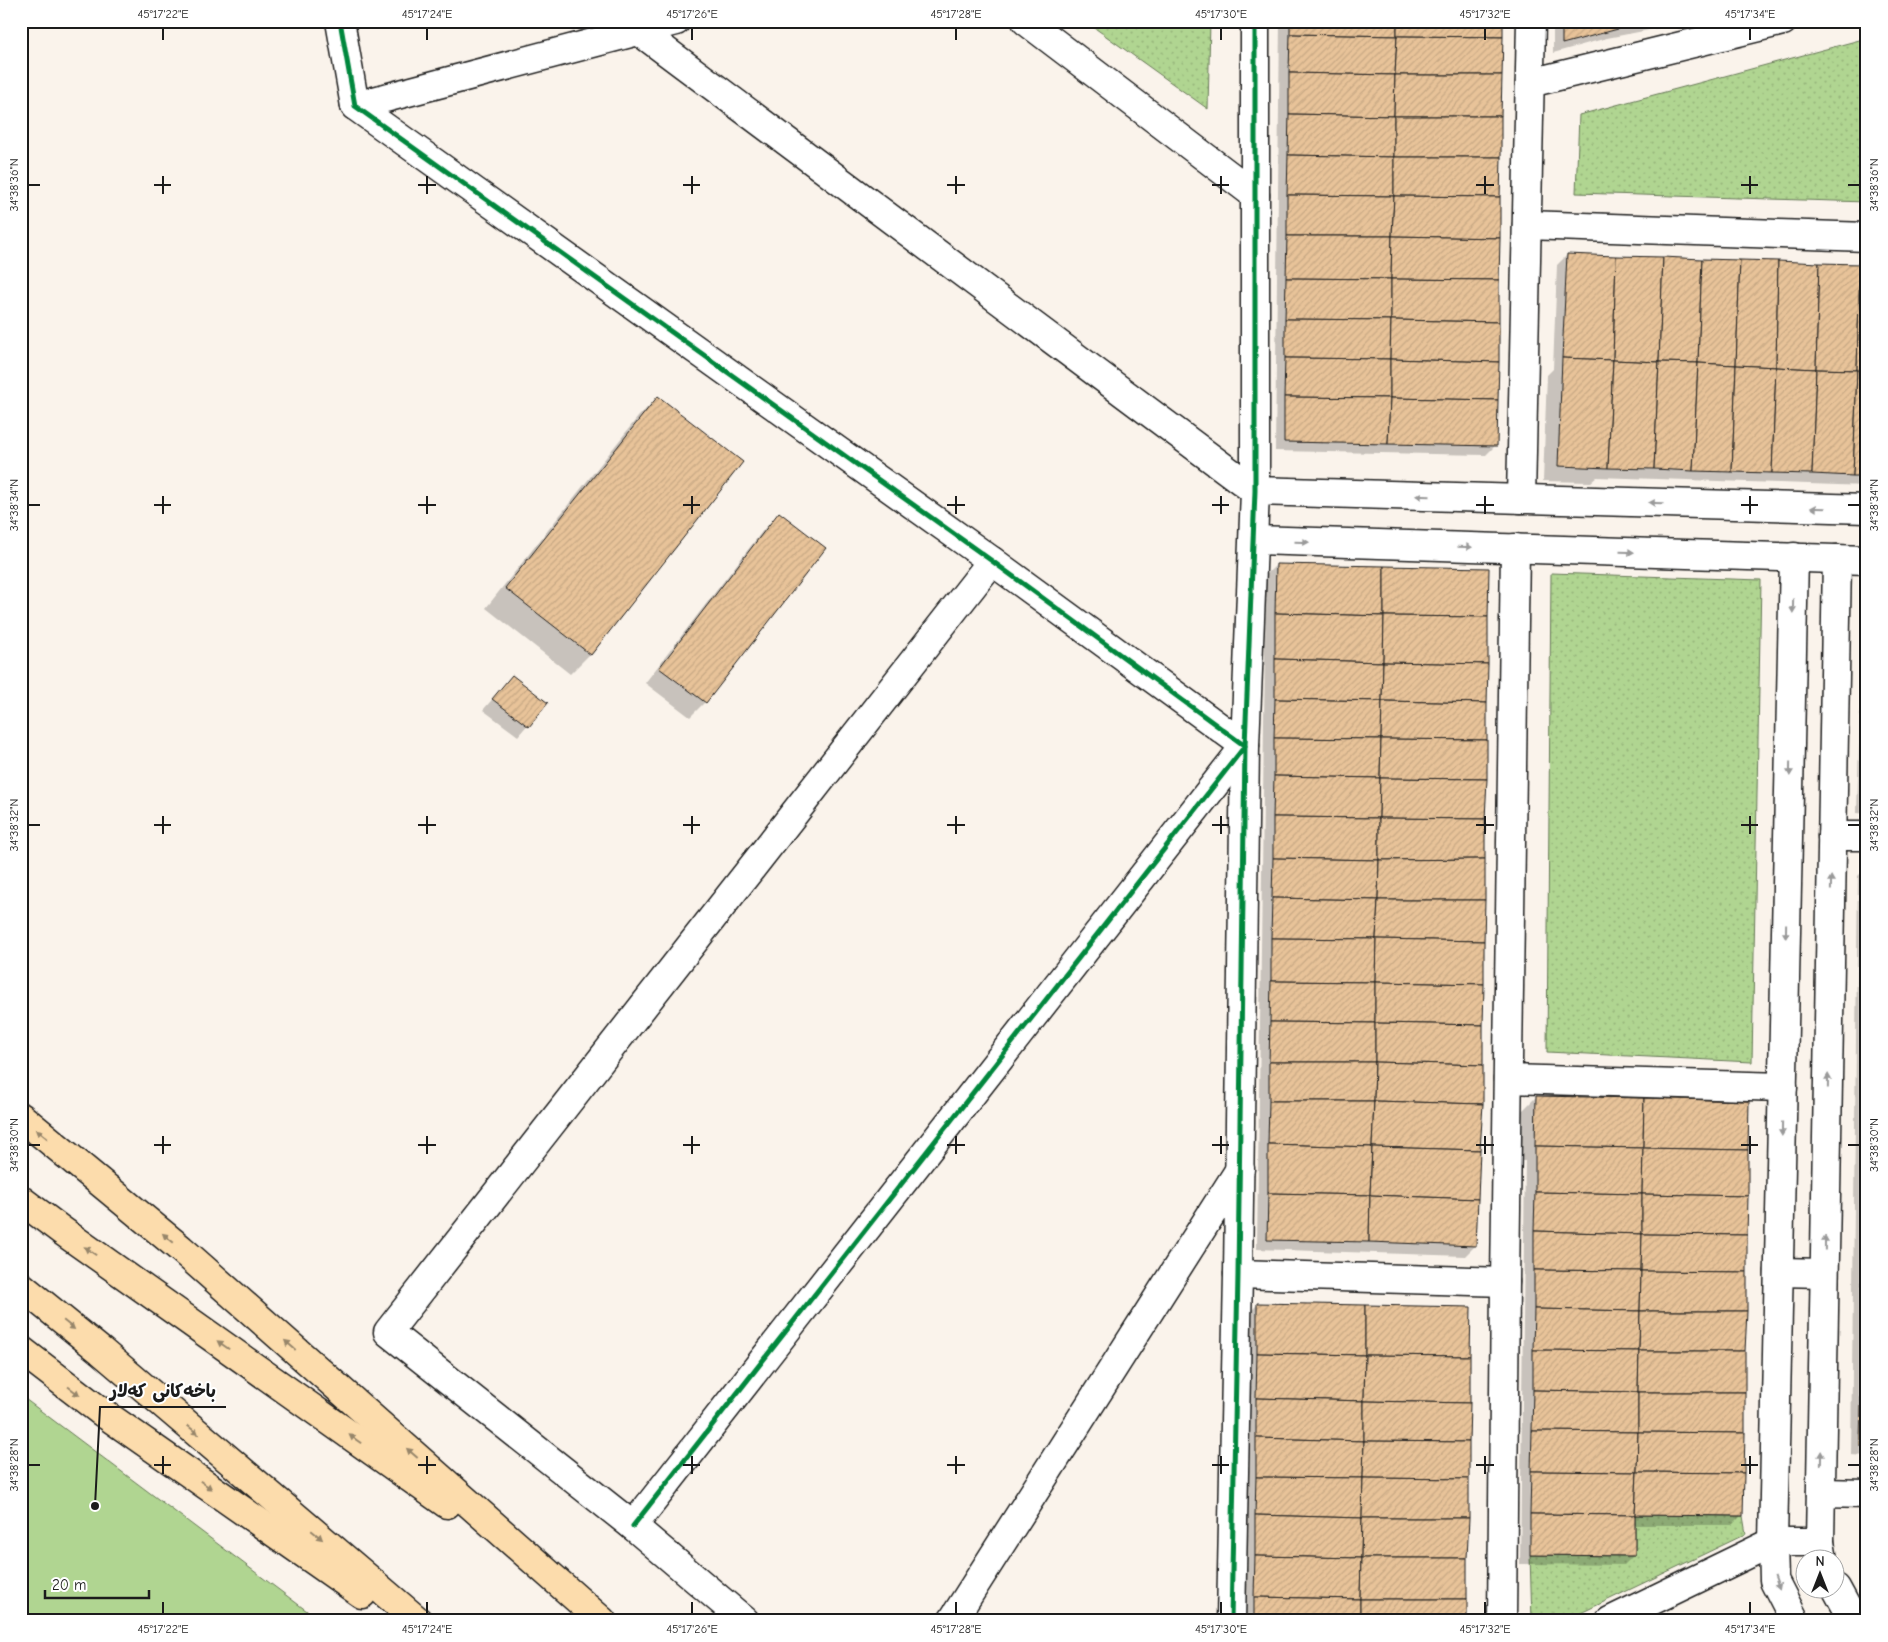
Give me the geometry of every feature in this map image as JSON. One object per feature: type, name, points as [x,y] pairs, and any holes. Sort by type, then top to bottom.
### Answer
[{"type":"highway","points":[[21,1117],[180,1249],[602,1621]]},
{"type":"highway","points":[[21,1200],[60,1230],[566,1589]]},
{"type":"highway","points":[[26,1290],[101,1351],[418,1621]]},
{"type":"highway","points":[[21,1350],[99,1410],[400,1621]]},
{"type":"street","points":[[340,21],[355,106],[992,561],[1246,746]]},
{"type":"street","points":[[355,106],[676,21]]},
{"type":"street","points":[[1026,21],[1255,195]]},
{"type":"street","points":[[1231,1621],[1246,746],[1254,540],[1256,21]]},
{"type":"street","points":[[1521,499],[1531,21]]},
{"type":"street","points":[[1530,83],[1783,21]]},
{"type":"street","points":[[639,31],[1254,491],[1867,509]]},
{"type":"street","points":[[1527,224],[1867,238]]},
{"type":"street","points":[[1254,540],[1867,560]]},
{"type":"street","points":[[1502,1621],[1515,548]]},
{"type":"street","points":[[1794,558],[1773,1542],[1774,1580],[1795,1621]]},
{"type":"street","points":[[1821,1550],[1820,1493],[1837,559]]},
{"type":"street","points":[[745,1621],[633,1526],[388,1332],[992,561]]},
{"type":"street","points":[[633,1526],[1246,746]]},
{"type":"street","points":[[1832,836],[1867,836]]},
{"type":"street","points":[[1508,1079],[1783,1087]]},
{"type":"street","points":[[952,1621],[1240,1169]]},
{"type":"street","points":[[1779,1272],[1824,1273]]},
{"type":"street","points":[[1238,1274],[1505,1282]]},
{"type":"street","points":[[1820,1493],[1867,1494]]},
{"type":"street","points":[[1610,1621],[1773,1542],[1816,1550]]},
{"type":"street","points":[[1843,1600],[1854,1621]]},
{"type":"green space","points":[[1085,21],[1210,21],[1208,109]]},
{"type":"green space","points":[[1867,38],[1867,202],[1576,193],[1579,115]]},
{"type":"green space","points":[[1551,573],[1761,580],[1752,1062],[1547,1052]]},
{"type":"green space","points":[[21,1396],[315,1617],[320,1621],[21,1621]]},
{"type":"green space","points":[[1635,1515],[1743,1516],[1746,1534],[1564,1621],[1532,1621],[1530,1555],[1635,1556]]},
{"type":"building","points":[[1290,21],[1397,21],[1397,36],[1290,34]]},
{"type":"building","points":[[1397,21],[1503,21],[1503,37],[1397,36]]},
{"type":"building","points":[[1562,21],[1616,21],[1618,29],[1562,44]]},
{"type":"building","points":[[1616,21],[1652,21],[1618,29]]},
{"type":"building","points":[[1290,34],[1397,36],[1395,75],[1289,73]]},
{"type":"building","points":[[1397,36],[1503,37],[1502,75],[1395,75]]},
{"type":"building","points":[[1289,73],[1395,75],[1394,116],[1289,114]]},
{"type":"building","points":[[1395,75],[1502,75],[1501,116],[1394,116]]},
{"type":"building","points":[[1289,114],[1394,116],[1394,157],[1288,155]]},
{"type":"building","points":[[1394,116],[1501,116],[1501,157],[1394,157]]},
{"type":"building","points":[[1288,155],[1394,157],[1394,196],[1287,195]]},
{"type":"building","points":[[1394,157],[1501,157],[1500,197],[1394,196]]},
{"type":"building","points":[[1287,195],[1394,196],[1392,236],[1287,236]]},
{"type":"building","points":[[1394,196],[1500,197],[1500,238],[1392,236]]},
{"type":"building","points":[[1287,236],[1392,236],[1391,279],[1286,278]]},
{"type":"building","points":[[1392,236],[1500,238],[1499,280],[1391,279]]},
{"type":"building","points":[[1567,254],[1616,256],[1613,360],[1562,358]]},
{"type":"building","points":[[1616,256],[1663,257],[1659,362],[1613,360]]},
{"type":"building","points":[[1663,257],[1702,259],[1698,363],[1659,362]]},
{"type":"building","points":[[1702,259],[1740,260],[1736,365],[1698,363]]},
{"type":"building","points":[[1740,260],[1778,261],[1776,367],[1736,365]]},
{"type":"building","points":[[1778,261],[1819,263],[1816,369],[1776,367]]},
{"type":"building","points":[[1819,263],[1860,264],[1857,370],[1816,369]]},
{"type":"building","points":[[1860,264],[1867,264],[1867,371],[1857,370]]},
{"type":"building","points":[[1286,278],[1391,279],[1391,320],[1285,319]]},
{"type":"building","points":[[1391,279],[1499,280],[1499,322],[1391,320]]},
{"type":"building","points":[[1285,319],[1391,320],[1390,359],[1285,358]]},
{"type":"building","points":[[1391,320],[1499,322],[1499,362],[1390,359]]},
{"type":"building","points":[[1285,358],[1390,359],[1390,398],[1284,397]]},
{"type":"building","points":[[1562,358],[1613,360],[1608,468],[1558,466]]},
{"type":"building","points":[[1390,359],[1499,362],[1498,400],[1390,398]]},
{"type":"building","points":[[1613,360],[1659,362],[1654,469],[1608,468]]},
{"type":"building","points":[[1659,362],[1698,363],[1693,471],[1654,469]]},
{"type":"building","points":[[1698,363],[1736,365],[1732,472],[1693,471]]},
{"type":"building","points":[[1736,365],[1776,367],[1772,473],[1732,472]]},
{"type":"building","points":[[1776,367],[1816,369],[1812,474],[1772,473]]},
{"type":"building","points":[[1816,369],[1857,370],[1853,476],[1812,474]]},
{"type":"building","points":[[1857,370],[1867,371],[1867,476],[1853,476]]},
{"type":"building","points":[[658,396],[743,462],[591,655],[505,588]]},
{"type":"building","points":[[1284,397],[1390,398],[1388,444],[1284,442]]},
{"type":"building","points":[[1390,398],[1498,400],[1497,446],[1388,444]]},
{"type":"building","points":[[779,512],[826,548],[706,703],[659,668]]},
{"type":"building","points":[[1276,564],[1384,566],[1384,616],[1275,613]]},
{"type":"building","points":[[1384,566],[1489,568],[1488,617],[1384,616]]},
{"type":"building","points":[[1275,613],[1384,616],[1383,662],[1275,659]]},
{"type":"building","points":[[1384,616],[1488,617],[1488,664],[1383,662]]},
{"type":"building","points":[[1275,659],[1383,662],[1382,701],[1275,699]]},
{"type":"building","points":[[1383,662],[1488,664],[1487,703],[1382,701]]},
{"type":"building","points":[[512,675],[548,703],[529,727],[492,699]]},
{"type":"building","points":[[1275,699],[1382,701],[1381,739],[1274,738]]},
{"type":"building","points":[[1382,701],[1487,703],[1487,740],[1381,739]]},
{"type":"building","points":[[1274,738],[1381,739],[1380,778],[1274,776]]},
{"type":"building","points":[[1381,739],[1487,740],[1487,779],[1380,778]]},
{"type":"building","points":[[1274,776],[1380,778],[1379,818],[1273,817]]},
{"type":"building","points":[[1380,778],[1487,779],[1485,819],[1379,818]]},
{"type":"building","points":[[1273,817],[1379,818],[1379,860],[1273,858]]},
{"type":"building","points":[[1379,818],[1485,819],[1485,859],[1379,860]]},
{"type":"building","points":[[1273,858],[1379,860],[1378,900],[1272,898]]},
{"type":"building","points":[[1485,859],[1485,900],[1378,900],[1379,860]]},
{"type":"building","points":[[1272,898],[1378,900],[1376,939],[1271,938]]},
{"type":"building","points":[[1378,900],[1485,900],[1484,941],[1376,939]]},
{"type":"building","points":[[1271,938],[1376,939],[1375,982],[1271,981]]},
{"type":"building","points":[[1376,939],[1484,941],[1484,984],[1375,982]]},
{"type":"building","points":[[1271,981],[1375,982],[1375,1023],[1270,1022]]},
{"type":"building","points":[[1375,982],[1484,984],[1483,1025],[1375,1023]]},
{"type":"building","points":[[1867,999],[1867,1038],[1866,1038]]},
{"type":"building","points":[[1270,1022],[1375,1023],[1375,1062],[1269,1062]]},
{"type":"building","points":[[1375,1023],[1483,1025],[1483,1065],[1375,1062]]},
{"type":"building","points":[[1866,1038],[1867,1077],[1865,1077]]},
{"type":"building","points":[[1269,1062],[1375,1062],[1374,1101],[1269,1101]]},
{"type":"building","points":[[1375,1062],[1483,1065],[1483,1104],[1374,1101]]},
{"type":"building","points":[[1865,1077],[1867,1077],[1867,1117],[1865,1117]]},
{"type":"building","points":[[1536,1096],[1644,1098],[1643,1148],[1535,1146]]},
{"type":"building","points":[[1644,1098],[1749,1101],[1748,1150],[1643,1148]]},
{"type":"building","points":[[1269,1101],[1374,1101],[1372,1147],[1268,1144]]},
{"type":"building","points":[[1374,1101],[1483,1104],[1480,1150],[1372,1147]]},
{"type":"building","points":[[1865,1117],[1867,1117],[1867,1159],[1864,1159]]},
{"type":"building","points":[[1268,1144],[1372,1147],[1370,1195],[1268,1193]]},
{"type":"building","points":[[1535,1146],[1643,1148],[1642,1194],[1535,1192]]},
{"type":"building","points":[[1372,1147],[1480,1150],[1478,1199],[1370,1195]]},
{"type":"building","points":[[1643,1148],[1748,1150],[1748,1196],[1642,1194]]},
{"type":"building","points":[[1864,1159],[1867,1159],[1867,1199],[1863,1199]]},
{"type":"building","points":[[1535,1192],[1642,1194],[1642,1234],[1534,1231]]},
{"type":"building","points":[[1268,1193],[1370,1195],[1369,1242],[1267,1240]]},
{"type":"building","points":[[1642,1194],[1748,1196],[1747,1235],[1642,1234]]},
{"type":"building","points":[[1370,1195],[1478,1199],[1476,1246],[1369,1242]]},
{"type":"building","points":[[1863,1199],[1867,1199],[1867,1239],[1863,1239]]},
{"type":"building","points":[[1534,1231],[1642,1234],[1641,1271],[1534,1270]]},
{"type":"building","points":[[1642,1234],[1747,1235],[1747,1272],[1641,1271]]},
{"type":"building","points":[[1863,1239],[1867,1239],[1867,1282],[1862,1282]]},
{"type":"building","points":[[1534,1270],[1641,1271],[1640,1311],[1534,1309]]},
{"type":"building","points":[[1641,1271],[1747,1272],[1747,1311],[1640,1311]]},
{"type":"building","points":[[1862,1282],[1867,1282],[1867,1323],[1861,1323]]},
{"type":"building","points":[[1257,1303],[1365,1305],[1365,1355],[1257,1353]]},
{"type":"building","points":[[1365,1305],[1471,1307],[1470,1356],[1365,1355]]},
{"type":"building","points":[[1534,1309],[1640,1311],[1639,1351],[1533,1350]]},
{"type":"building","points":[[1640,1311],[1747,1311],[1745,1351],[1639,1351]]},
{"type":"building","points":[[1861,1323],[1867,1323],[1867,1362],[1861,1362]]},
{"type":"building","points":[[1533,1350],[1639,1351],[1638,1392],[1533,1390]]},
{"type":"building","points":[[1639,1351],[1745,1351],[1745,1392],[1638,1392]]},
{"type":"building","points":[[1257,1353],[1365,1355],[1364,1401],[1256,1398]]},
{"type":"building","points":[[1365,1355],[1470,1356],[1470,1403],[1364,1401]]},
{"type":"building","points":[[1861,1362],[1867,1362],[1867,1401],[1861,1401]]},
{"type":"building","points":[[1533,1390],[1638,1392],[1638,1432],[1532,1431]]},
{"type":"building","points":[[1638,1392],[1745,1392],[1745,1433],[1638,1432]]},
{"type":"building","points":[[1256,1398],[1364,1401],[1364,1441],[1256,1438]]},
{"type":"building","points":[[1364,1401],[1470,1403],[1469,1442],[1364,1441]]},
{"type":"building","points":[[1861,1401],[1867,1401],[1867,1446],[1860,1446]]},
{"type":"building","points":[[1532,1431],[1638,1432],[1637,1472],[1531,1471]]},
{"type":"building","points":[[1638,1432],[1745,1433],[1744,1473],[1637,1472]]},
{"type":"building","points":[[1256,1438],[1364,1441],[1363,1478],[1256,1477]]},
{"type":"building","points":[[1364,1441],[1469,1442],[1469,1479],[1363,1478]]},
{"type":"building","points":[[1531,1471],[1637,1472],[1635,1515],[1530,1514]]},
{"type":"building","points":[[1637,1472],[1744,1473],[1743,1516],[1635,1515]]},
{"type":"building","points":[[1256,1477],[1363,1478],[1362,1518],[1255,1515]]},
{"type":"building","points":[[1363,1478],[1469,1479],[1469,1518],[1362,1518]]},
{"type":"building","points":[[1530,1514],[1635,1515],[1635,1556],[1530,1555]]},
{"type":"building","points":[[1255,1515],[1362,1518],[1361,1558],[1255,1556]]},
{"type":"building","points":[[1362,1518],[1469,1518],[1467,1558],[1361,1558]]},
{"type":"building","points":[[1255,1556],[1361,1558],[1360,1599],[1254,1597]]},
{"type":"building","points":[[1361,1558],[1467,1558],[1467,1599],[1360,1599]]},
{"type":"building","points":[[1254,1597],[1360,1599],[1360,1621],[1254,1621]]},
{"type":"building","points":[[1360,1599],[1467,1599],[1467,1621],[1360,1621]]},
{"type":"cycle path","points":[[340,21],[355,106],[992,561],[1245,746],[633,1526]]},
{"type":"cycle path","points":[[1231,1621],[1245,746],[1255,491],[1255,21]]},
{"type":"place","name":"باخەکانی کەلار","points":[[95,1506]]}]
